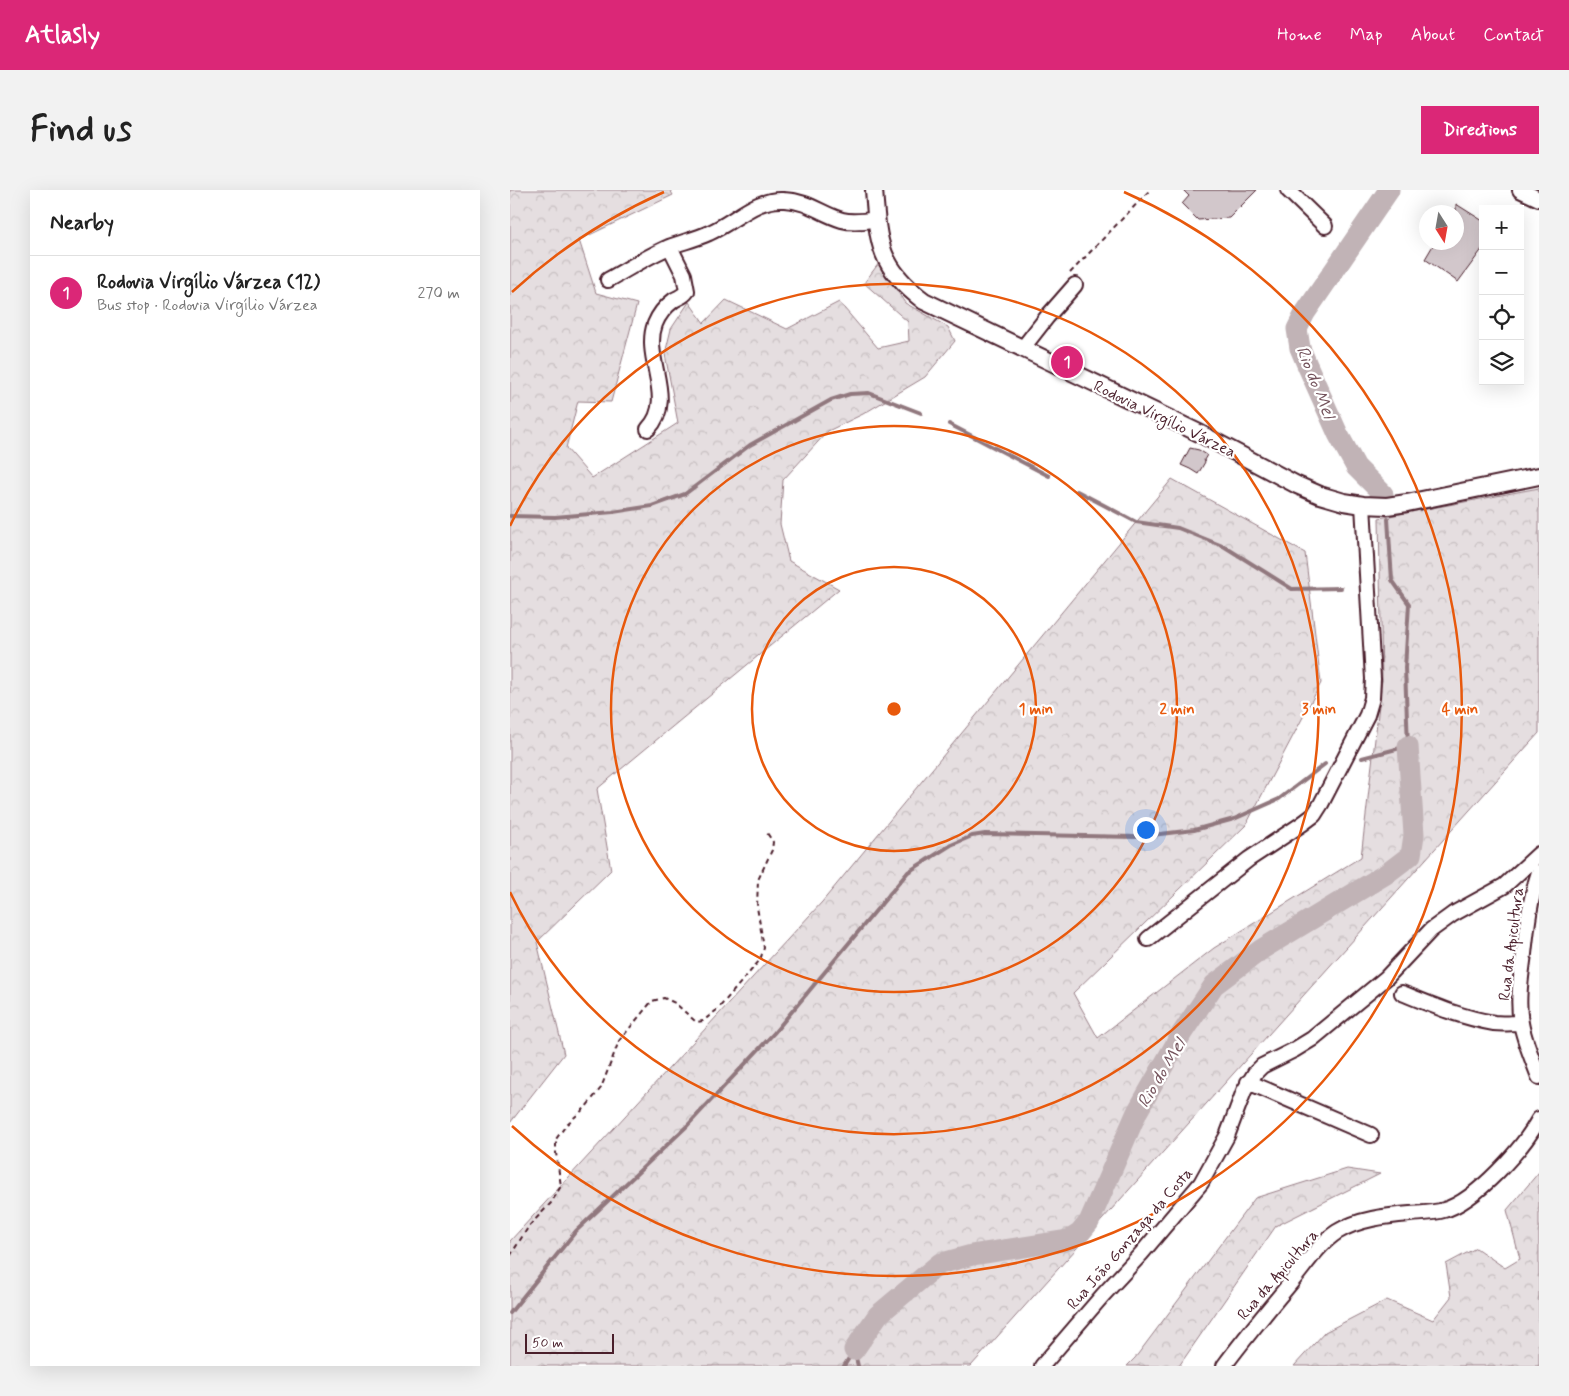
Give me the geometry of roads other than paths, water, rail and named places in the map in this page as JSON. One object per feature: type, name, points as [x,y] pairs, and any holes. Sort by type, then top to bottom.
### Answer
[{"type":"main road","name":"Rodovia Virgílio Várzea","points":[[874,190],[876,219],[883,252],[899,280],[924,301],[1199,433],[1297,484],[1344,502],[1387,506],[1539,476]]},
{"type":"street","points":[[1288,190],[1325,226]]},
{"type":"street","points":[[1520,190],[1539,199]]},
{"type":"street","points":[[608,280],[670,247],[710,233],[747,210],[772,200],[786,200],[808,204],[840,220],[857,222],[876,219]]},
{"type":"street","points":[[648,430],[654,422],[660,407],[652,340],[655,324],[664,308],[687,291],[684,275],[670,247]]},
{"type":"street","points":[[1022,348],[1072,280]]},
{"type":"street","points":[[1148,939],[1249,859],[1314,814],[1367,715],[1372,698],[1373,679],[1362,505]]},
{"type":"street","name":"Rua João Gonzaga da Costa","points":[[1042,1366],[1151,1243],[1201,1183],[1227,1136],[1248,1082],[1255,1073],[1262,1066],[1312,1039],[1378,985],[1431,930],[1458,911],[1504,886],[1539,854]]},
{"type":"street","name":"Rua da Apicultura","points":[[1539,872],[1529,909],[1520,980],[1521,1024],[1539,1077]]},
{"type":"street","points":[[1402,993],[1451,1013],[1495,1023],[1521,1024]]},
{"type":"street","points":[[1248,1082],[1371,1135]]},
{"type":"street","name":"Rua da Apicultura","points":[[1224,1366],[1314,1255],[1336,1233],[1362,1222],[1385,1216],[1435,1212],[1457,1205],[1507,1161],[1529,1135],[1539,1119]]},
{"type":"waterway","name":"Rio do Mel","points":[[1383,494],[1356,467],[1338,434],[1300,348],[1297,329],[1305,313],[1389,190]]},
{"type":"waterway","points":[[510,516],[555,517],[613,512],[652,506],[685,494],[750,445],[831,400],[850,394],[869,393],[921,413]]},
{"type":"waterway","points":[[949,424],[1049,476]]},
{"type":"waterway","points":[[1077,491],[1136,522],[1178,528],[1225,547],[1292,589],[1341,588]]},
{"type":"waterway","points":[[1362,758],[1408,746],[1405,668],[1409,604],[1392,580],[1388,519]]},
{"type":"waterway","name":"Rio do Mel","points":[[854,1350],[878,1315],[939,1264],[972,1255],[1069,1240],[1080,1233],[1089,1222],[1137,1112],[1182,1033],[1214,985],[1262,949],[1386,874],[1411,855],[1414,835],[1408,746]]},
{"type":"waterway","points":[[510,1313],[576,1231],[687,1126],[774,1033],[908,872],[951,845],[972,836],[985,834],[1135,837],[1194,830],[1234,819],[1279,799],[1325,764]]},
{"type":"waterway","points":[[854,1350],[858,1366]]},
{"type":"waterway","points":[[844,1366],[854,1350]]},
{"type":"place","name":"Rodovia Virgílio Várzea (12)","points":[[1067,362]]}]
